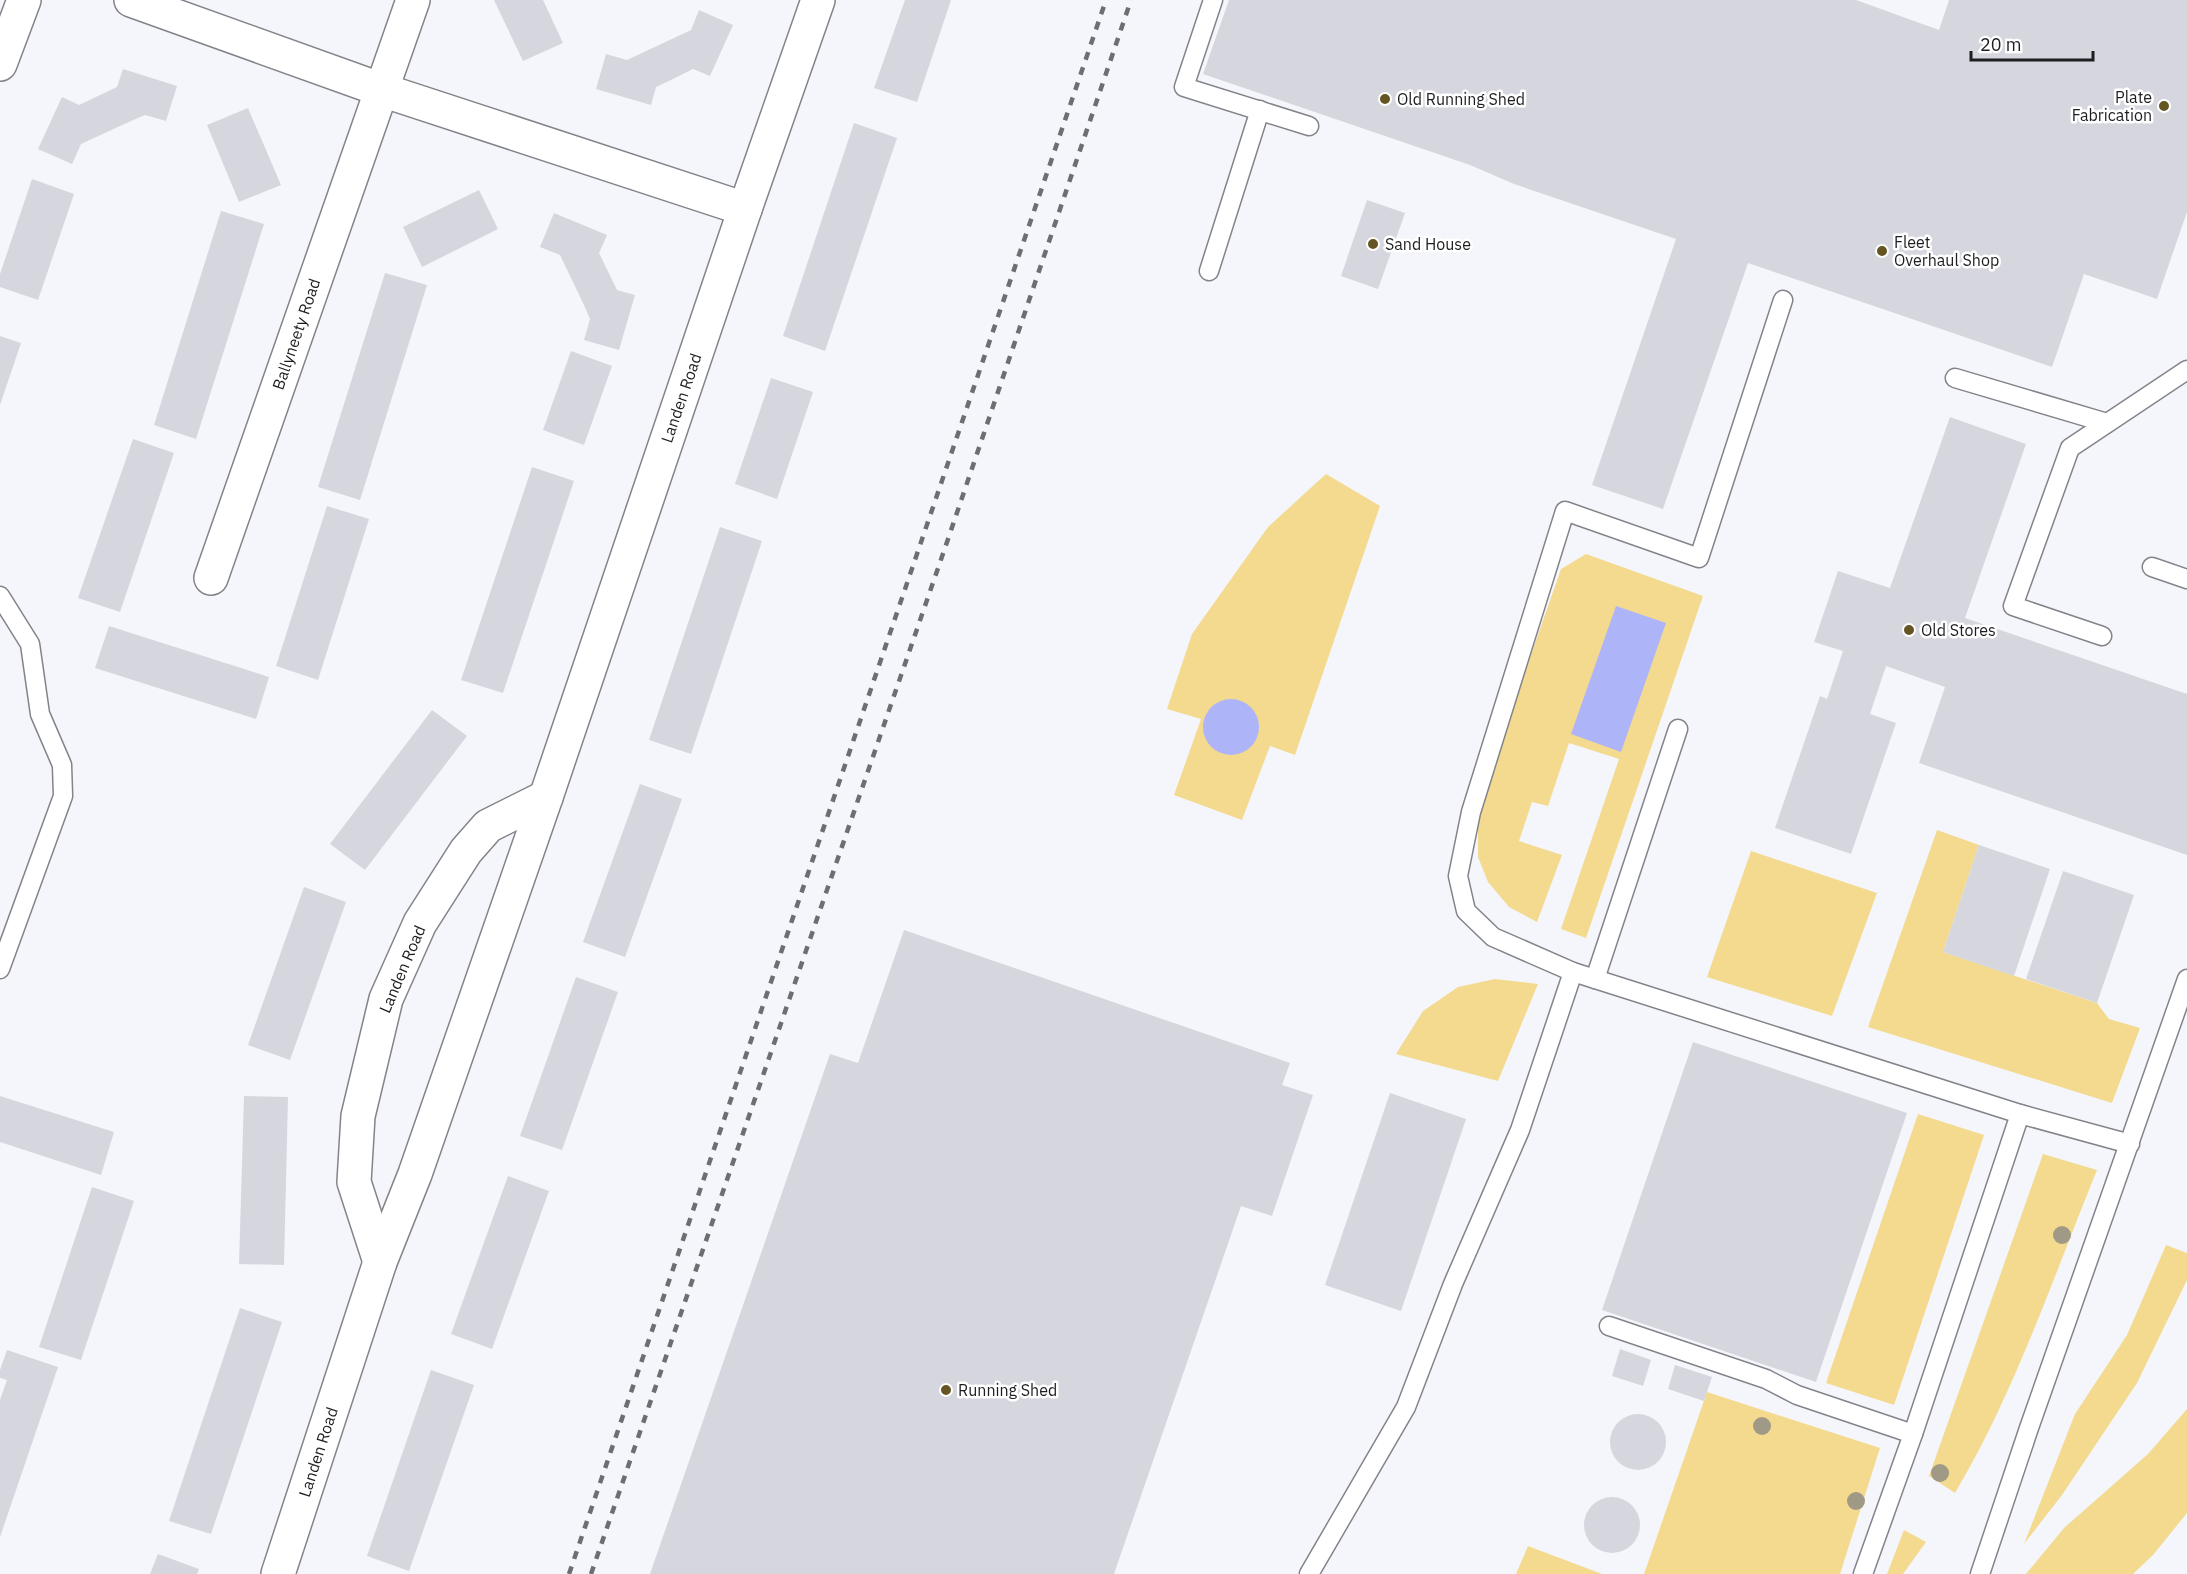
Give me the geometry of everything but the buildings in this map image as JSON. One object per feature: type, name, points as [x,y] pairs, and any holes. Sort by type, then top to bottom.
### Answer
[{"type":"street","points":[[0,64],[24,0]]},
{"type":"street","points":[[131,0],[382,90],[745,209]]},
{"type":"street","name":"Ballyneety Road","points":[[210,578],[413,0]]},
{"type":"street","name":"Landen Road","points":[[278,1574],[380,1262],[415,1174],[546,798],[745,209],[819,0]]},
{"type":"street","name":"Landen Road","points":[[380,1262],[354,1182],[358,1116],[386,999],[420,923],[466,851],[488,826],[546,798]]},
{"type":"lane","points":[[1213,0],[1184,87],[1309,126]]},
{"type":"lane","points":[[1209,271],[1260,110]]},
{"type":"lane","points":[[1783,300],[1699,558],[1565,511],[1471,812],[1458,876],[1467,910],[1493,937],[1573,972],[2020,1114],[2130,1144]]},
{"type":"lane","points":[[2102,636],[2013,606],[2070,448],[2187,370]]},
{"type":"lane","points":[[1955,378],[2107,423]]},
{"type":"lane","points":[[2152,567],[2187,579]]},
{"type":"lane","points":[[0,596],[30,644],[40,714],[62,765],[63,796],[0,969]]},
{"type":"lane","points":[[1595,979],[1678,729]]},
{"type":"lane","points":[[1309,1574],[1406,1407],[1453,1284],[1520,1130],[1573,972]]},
{"type":"lane","points":[[1980,1574],[2036,1407],[2187,979]]},
{"type":"lane","points":[[1863,1574],[1913,1434],[2020,1114]]},
{"type":"lane","points":[[1609,1326],[1766,1379],[1797,1395],[1913,1434]]},
{"type":"shaded area","points":[[1326,474],[1380,506],[1295,755],[1270,746],[1242,820],[1174,795],[1201,719],[1167,709],[1192,634],[1268,527]]},
{"type":"shaded area","points":[[1586,554],[1703,596],[1586,938],[1561,929],[1619,759],[1569,743],[1548,806],[1532,802],[1519,841],[1562,855],[1537,922],[1509,907],[1488,882],[1478,857],[1478,823],[1499,746],[1561,569]]},
{"type":"shaded area","points":[[1937,830],[1979,845],[1943,952],[2097,1003],[2109,1019],[2140,1028],[2112,1103],[1868,1027]]},
{"type":"shaded area","points":[[1751,851],[1877,893],[1832,1016],[1707,977]]},
{"type":"shaded area","points":[[1495,979],[1538,984],[1498,1081],[1396,1054],[1423,1011],[1458,987]]},
{"type":"shaded area","points":[[1918,1114],[1984,1135],[1894,1405],[1826,1383]]},
{"type":"shaded area","points":[[2043,1154],[2097,1170],[2015,1375],[1977,1455],[1955,1493],[1929,1476]]},
{"type":"shaded area","points":[[2166,1245],[2187,1253],[2187,1280],[2137,1383],[2062,1495],[2024,1544],[2075,1414],[2127,1335]]},
{"type":"shaded area","points":[[1707,1392],[1880,1448],[1840,1574],[1644,1574]]},
{"type":"shaded area","points":[[2187,1409],[2187,1513],[2153,1555],[2133,1574],[2026,1574],[2064,1528],[2148,1454]]},
{"type":"shaded area","points":[[1904,1530],[1926,1542],[1903,1574],[1887,1574]]},
{"type":"shaded area","points":[[1528,1546],[1602,1574],[1516,1574]]},
{"type":"water","points":[[1616,606],[1666,623],[1621,752],[1571,734]]},
{"type":"water","points":[[1225,699],[1237,699],[1247,703],[1255,711],[1259,727],[1255,743],[1247,751],[1237,755],[1225,755],[1215,751],[1207,743],[1203,733],[1203,721],[1207,711],[1215,703]]},
{"type":"railway","points":[[569,1574],[1106,0]]},
{"type":"railway","points":[[591,1574],[946,545],[1131,0]]},
{"type":"place","name":"Old Running Shed","points":[[1385,99]]},
{"type":"place","name":"Plate Fabrication","points":[[2164,106]]},
{"type":"place","name":"Sand House","points":[[1373,244]]},
{"type":"place","name":"Fleet Overhaul Shop","points":[[1882,251]]},
{"type":"place","name":"Old Stores","points":[[1909,630]]},
{"type":"place","name":"Running Shed","points":[[946,1390]]}]
